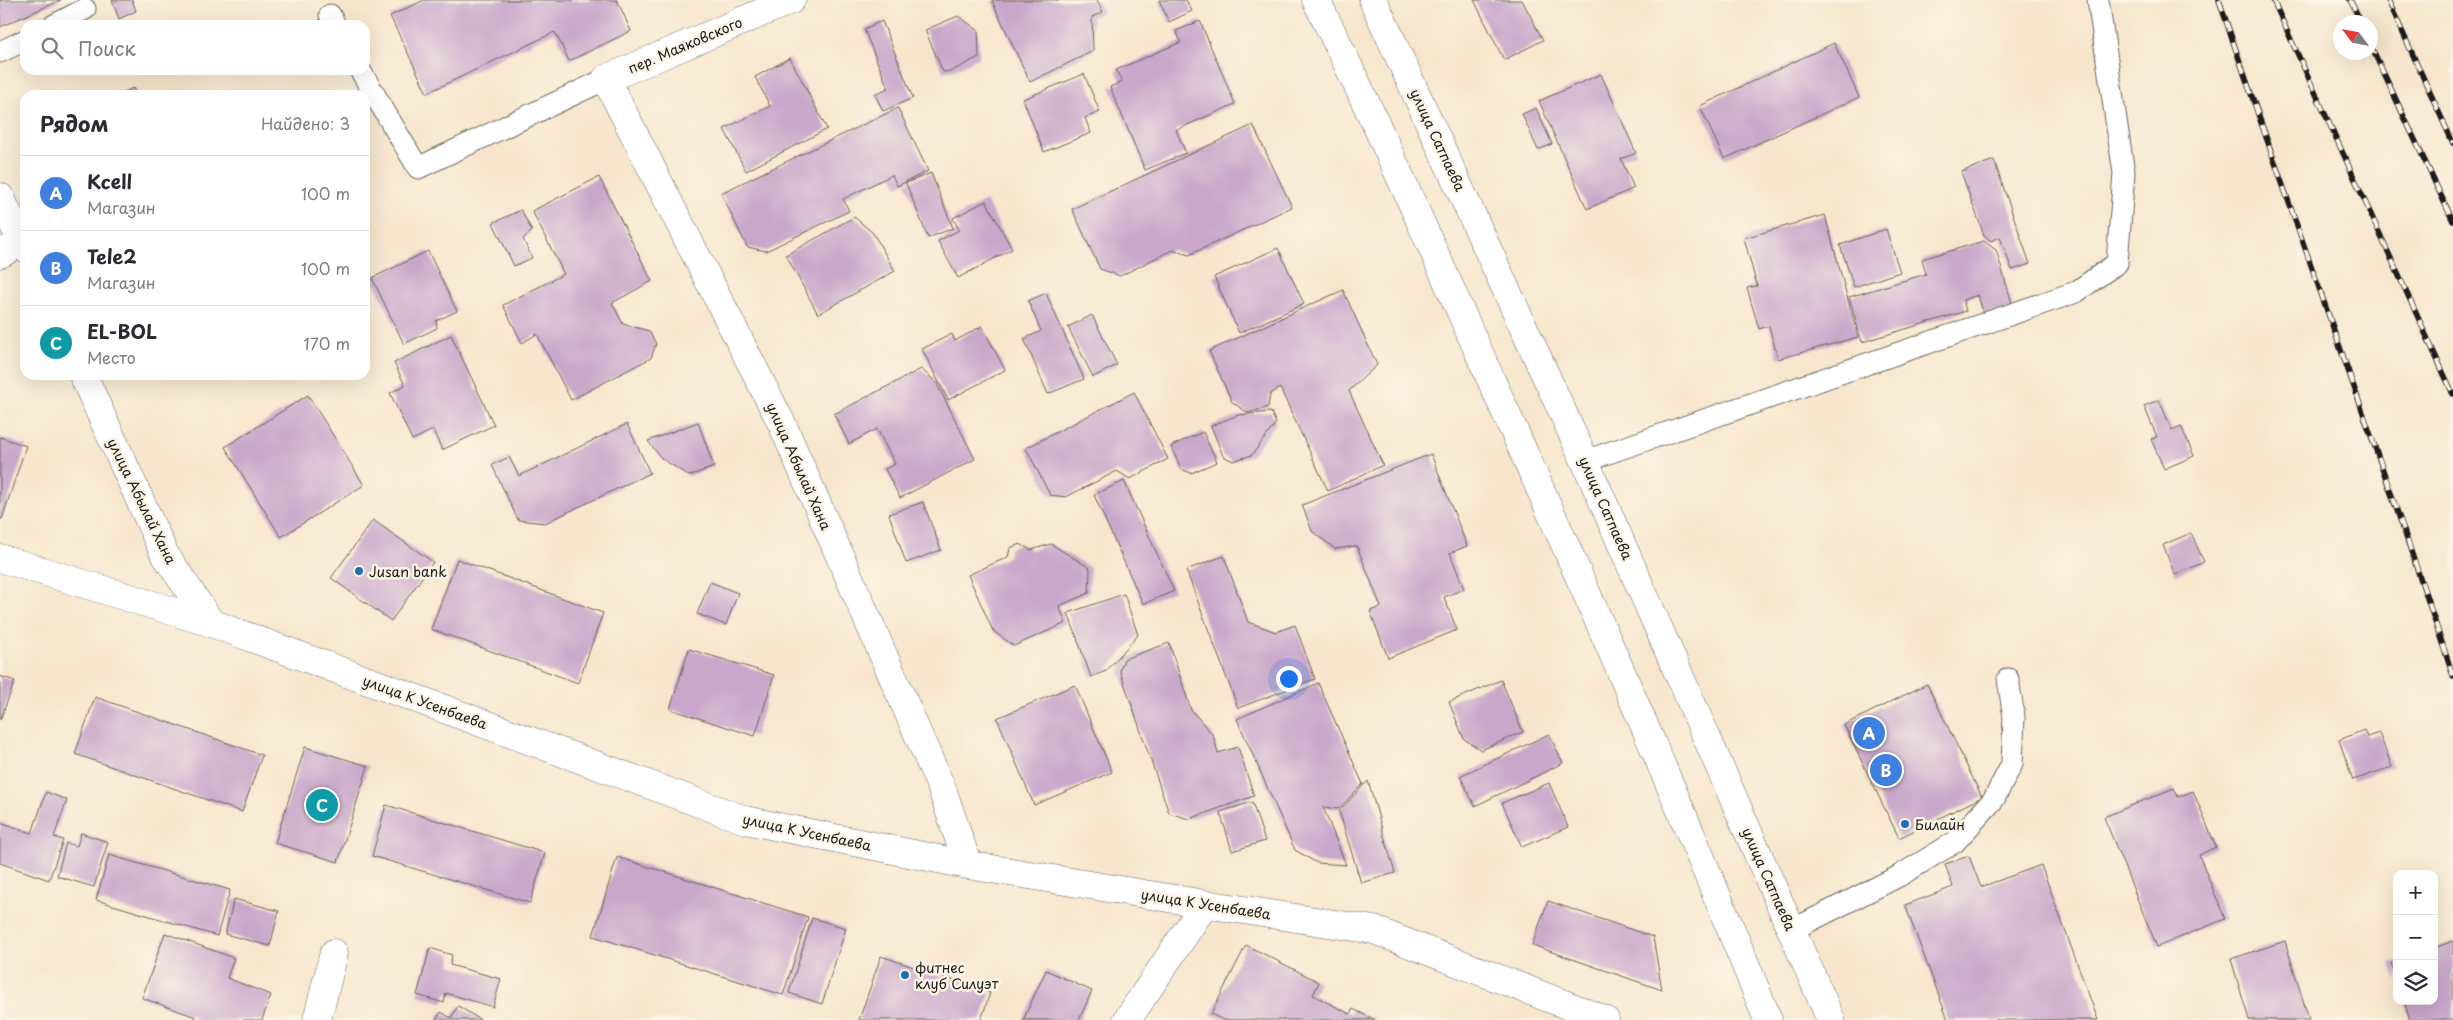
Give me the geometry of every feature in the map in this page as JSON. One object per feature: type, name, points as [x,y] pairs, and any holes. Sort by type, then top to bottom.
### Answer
[{"type":"street","name":"пер. Маяковского","points":[[606,79],[791,0]]},
{"type":"street","points":[[1316,0],[1360,88],[1570,553],[1692,832],[1768,1020]]},
{"type":"street","name":"улица Сатпаева","points":[[1373,0],[1586,461],[1792,930],[1824,1017]]},
{"type":"street","name":"улица Абылай Хана","points":[[606,79],[782,424],[942,789],[968,865]]},
{"type":"street","points":[[0,196],[16,248]]},
{"type":"street","name":"улица Абылай Хана","points":[[85,380],[164,552],[211,623]]},
{"type":"street","name":"улица К Усенбаева","points":[[0,558],[211,623],[745,820],[968,865],[1374,930],[1496,975],[1605,1020]]},
{"type":"street","points":[[1132,1018],[1205,904]]},
{"type":"street","points":[[317,1020],[334,953]]},
{"type":"lane","points":[[1586,461],[2076,292],[2117,263],[2124,174],[2098,0]]},
{"type":"lane","points":[[64,20],[85,9]]},
{"type":"lane","points":[[0,52],[20,42]]},
{"type":"lane","points":[[362,75],[366,90]]},
{"type":"lane","points":[[370,96],[418,168],[606,79]]},
{"type":"lane","points":[[1792,930],[1899,876],[1955,842],[1994,800],[2012,764],[2014,717],[2008,679]]},
{"type":"building","points":[[0,0],[61,0],[0,27]]},
{"type":"building","points":[[112,0],[132,0],[136,11],[119,19]]},
{"type":"building","points":[[424,0],[617,0],[631,31],[569,61],[555,32],[427,93],[390,16]]},
{"type":"building","points":[[1097,0],[1103,12],[1092,17],[1093,51],[1030,82],[992,1]]},
{"type":"building","points":[[1159,0],[1186,0],[1192,11],[1169,22]]},
{"type":"building","points":[[1474,0],[1522,0],[1543,40],[1504,60]]},
{"type":"building","points":[[958,16],[978,30],[979,57],[952,71],[943,72],[925,30]]},
{"type":"building","points":[[882,21],[913,98],[883,111],[875,94],[888,88],[864,29]]},
{"type":"building","points":[[1200,21],[1235,104],[1176,130],[1186,153],[1145,170],[1110,87],[1122,82],[1116,70],[1181,42],[1176,31]]},
{"type":"building","points":[[1834,43],[1859,97],[1724,159],[1700,106]]},
{"type":"building","points":[[790,58],[827,129],[746,171],[724,129],[770,106],[755,77]]},
{"type":"building","points":[[1084,74],[1100,112],[1085,118],[1091,133],[1044,152],[1023,99]]},
{"type":"building","points":[[1601,74],[1636,153],[1621,159],[1634,188],[1587,209],[1539,101]]},
{"type":"building","points":[[898,108],[928,171],[897,186],[892,175],[843,199],[849,211],[766,251],[747,247],[721,193]]},
{"type":"building","points":[[1536,108],[1552,144],[1538,150],[1522,114]]},
{"type":"building","points":[[1253,125],[1292,207],[1189,255],[1172,250],[1120,276],[1100,269],[1072,209]]},
{"type":"building","points":[[1994,160],[2030,264],[2012,270],[2000,237],[1991,241],[1984,235],[1961,172]]},
{"type":"building","points":[[931,173],[953,228],[928,238],[906,183]]},
{"type":"building","points":[[599,177],[652,281],[612,303],[623,324],[649,331],[656,344],[651,358],[571,400],[537,334],[522,343],[503,305],[564,274],[532,211]]},
{"type":"building","points":[[986,201],[1012,249],[958,278],[938,241],[959,230],[953,218]]},
{"type":"building","points":[[521,210],[532,231],[523,239],[532,258],[514,266],[493,223]]},
{"type":"building","points":[[1825,215],[1858,337],[1778,359],[1769,326],[1759,329],[1747,288],[1757,286],[1744,238]]},
{"type":"building","points":[[854,217],[873,233],[895,271],[818,314],[786,255]]},
{"type":"building","points":[[1886,229],[1900,272],[1854,287],[1840,245]]},
{"type":"building","points":[[1984,241],[1996,250],[2014,310],[1985,319],[1978,295],[1963,300],[1966,311],[1862,342],[1849,297],[1926,274],[1922,259]]},
{"type":"building","points":[[1278,248],[1304,304],[1239,333],[1214,277]]},
{"type":"building","points":[[428,251],[457,311],[436,321],[437,328],[404,344],[372,278]]},
{"type":"building","points":[[1343,290],[1377,365],[1349,391],[1383,465],[1328,491],[1280,388],[1270,394],[1268,407],[1248,413],[1232,402],[1209,351]]},
{"type":"building","points":[[1046,293],[1084,379],[1048,394],[1024,339],[1041,331],[1028,301]]},
{"type":"building","points":[[1092,315],[1117,365],[1093,377],[1068,327]]},
{"type":"building","points":[[982,326],[1005,370],[948,400],[922,349],[952,334],[955,341]]},
{"type":"building","points":[[451,335],[494,425],[442,450],[433,430],[412,440],[390,393],[405,385],[394,363]]},
{"type":"building","points":[[921,369],[936,382],[975,459],[900,498],[885,469],[895,464],[877,429],[849,444],[834,414]]},
{"type":"building","points":[[1134,392],[1168,459],[1130,479],[1117,471],[1066,497],[1050,495],[1026,448]]},
{"type":"building","points":[[308,395],[364,485],[281,537],[225,447]]},
{"type":"building","points":[[2159,400],[2172,430],[2181,426],[2194,456],[2164,469],[2151,439],[2157,437],[2144,406]]},
{"type":"building","points":[[1271,412],[1276,423],[1252,455],[1233,461],[1223,456],[1211,426],[1238,415]]},
{"type":"building","points":[[698,422],[714,467],[689,476],[661,458],[648,441]]},
{"type":"building","points":[[627,424],[650,473],[545,523],[518,520],[492,465],[509,457],[519,476]]},
{"type":"building","points":[[1203,432],[1217,462],[1191,473],[1181,469],[1171,446]]},
{"type":"building","points":[[0,437],[26,446],[2,519],[0,519]]},
{"type":"building","points":[[1431,454],[1467,546],[1450,553],[1464,589],[1444,597],[1457,630],[1388,658],[1370,611],[1381,607],[1357,546],[1335,549],[1312,531],[1302,505]]},
{"type":"building","points":[[1124,481],[1174,591],[1143,604],[1094,495]]},
{"type":"building","points":[[923,502],[941,550],[906,563],[889,514]]},
{"type":"building","points":[[373,520],[433,562],[391,621],[331,578]]},
{"type":"building","points":[[2191,533],[2204,562],[2175,575],[2163,545]]},
{"type":"building","points":[[1020,544],[1031,550],[1051,544],[1090,568],[1089,593],[1059,606],[1066,623],[1014,646],[993,631],[968,575],[1008,557],[1010,548]]},
{"type":"building","points":[[1224,556],[1248,622],[1276,632],[1295,625],[1315,679],[1238,708],[1186,570]]},
{"type":"building","points":[[457,559],[603,613],[578,683],[431,629]]},
{"type":"building","points":[[710,582],[738,593],[726,625],[697,614]]},
{"type":"building","points":[[1124,594],[1138,635],[1106,671],[1091,677],[1068,613]]},
{"type":"building","points":[[1169,643],[1191,710],[1213,735],[1218,753],[1238,747],[1254,796],[1189,819],[1169,813],[1120,671],[1124,659]]},
{"type":"building","points":[[689,649],[774,675],[755,736],[670,709]]},
{"type":"building","points":[[0,676],[15,681],[0,720]]},
{"type":"building","points":[[1501,680],[1523,732],[1481,750],[1464,739],[1449,702]]},
{"type":"building","points":[[1318,683],[1363,784],[1338,809],[1323,807],[1346,865],[1317,863],[1295,850],[1237,719]]},
{"type":"building","points":[[1927,684],[1982,797],[1899,838],[1844,725]]},
{"type":"building","points":[[1075,685],[1112,772],[1034,805],[997,718]]},
{"type":"building","points":[[95,697],[262,755],[242,812],[75,754]]},
{"type":"building","points":[[2364,730],[2367,737],[2379,733],[2392,767],[2353,780],[2339,740]]},
{"type":"building","points":[[1549,734],[1563,763],[1475,806],[1460,776]]},
{"type":"building","points":[[305,747],[368,766],[338,862],[275,843]]},
{"type":"building","points":[[1368,781],[1395,873],[1361,883],[1339,811]]},
{"type":"building","points":[[1549,783],[1568,827],[1522,847],[1502,803]]},
{"type":"building","points":[[2174,788],[2178,797],[2193,791],[2216,847],[2199,855],[2225,919],[2157,947],[2104,817]]},
{"type":"building","points":[[46,792],[67,800],[54,837],[63,840],[49,880],[0,863],[0,822],[32,833]]},
{"type":"building","points":[[1252,802],[1265,841],[1232,851],[1220,812]]},
{"type":"building","points":[[386,805],[545,853],[530,903],[372,856]]},
{"type":"building","points":[[81,833],[108,842],[94,887],[57,876],[66,843],[77,846]]},
{"type":"building","points":[[109,855],[230,890],[217,936],[96,900]]},
{"type":"building","points":[[1969,856],[1981,887],[2041,865],[2098,1020],[1948,1020],[1905,905],[1953,887],[1945,864]]},
{"type":"building","points":[[617,857],[808,917],[783,995],[593,936]]},
{"type":"building","points":[[234,899],[279,911],[270,946],[225,934]]},
{"type":"building","points":[[1548,901],[1653,937],[1662,990],[1532,945]]},
{"type":"building","points":[[812,918],[846,928],[822,1004],[789,993]]},
{"type":"building","points":[[165,933],[234,958],[227,978],[271,995],[262,1020],[195,1020],[196,1017],[142,998]]},
{"type":"building","points":[[2285,941],[2309,1020],[2249,1020],[2231,959]]},
{"type":"building","points":[[2453,941],[2453,1020],[2410,1020],[2405,1005],[2438,1005],[2438,947]]},
{"type":"building","points":[[1246,945],[1319,982],[1313,995],[1350,1014],[1353,1009],[1375,1020],[1223,1020],[1211,1014]]},
{"type":"building","points":[[430,948],[452,955],[450,965],[501,979],[493,1007],[446,993],[444,1003],[417,995]]},
{"type":"building","name":"фитнес клуб Силуэт","points":[[881,956],[990,993],[981,1020],[859,1020]]},
{"type":"building","points":[[1046,970],[1092,991],[1079,1020],[1023,1020]]},
{"type":"building","points":[[458,1006],[481,1020],[436,1020],[441,1012],[451,1018]]},
{"type":"railway","points":[[2219,0],[2453,676]]},
{"type":"railway","points":[[2273,0],[2453,394]]},
{"type":"railway","points":[[2350,0],[2358,15]]},
{"type":"railway","points":[[2388,0],[2453,143]]},
{"type":"railway","points":[[2378,60],[2453,221]]},
{"type":"place","name":"Jusan bank","points":[[359,571]]},
{"type":"place","name":"Kcell","points":[[1869,733]]},
{"type":"place","name":"Tele2","points":[[1886,770]]},
{"type":"place","name":"EL-BOL","points":[[322,805]]},
{"type":"place","name":"Билайн","points":[[1905,824]]},
{"type":"place","name":"фитнес клуб Силуэт","points":[[905,975]]}]
